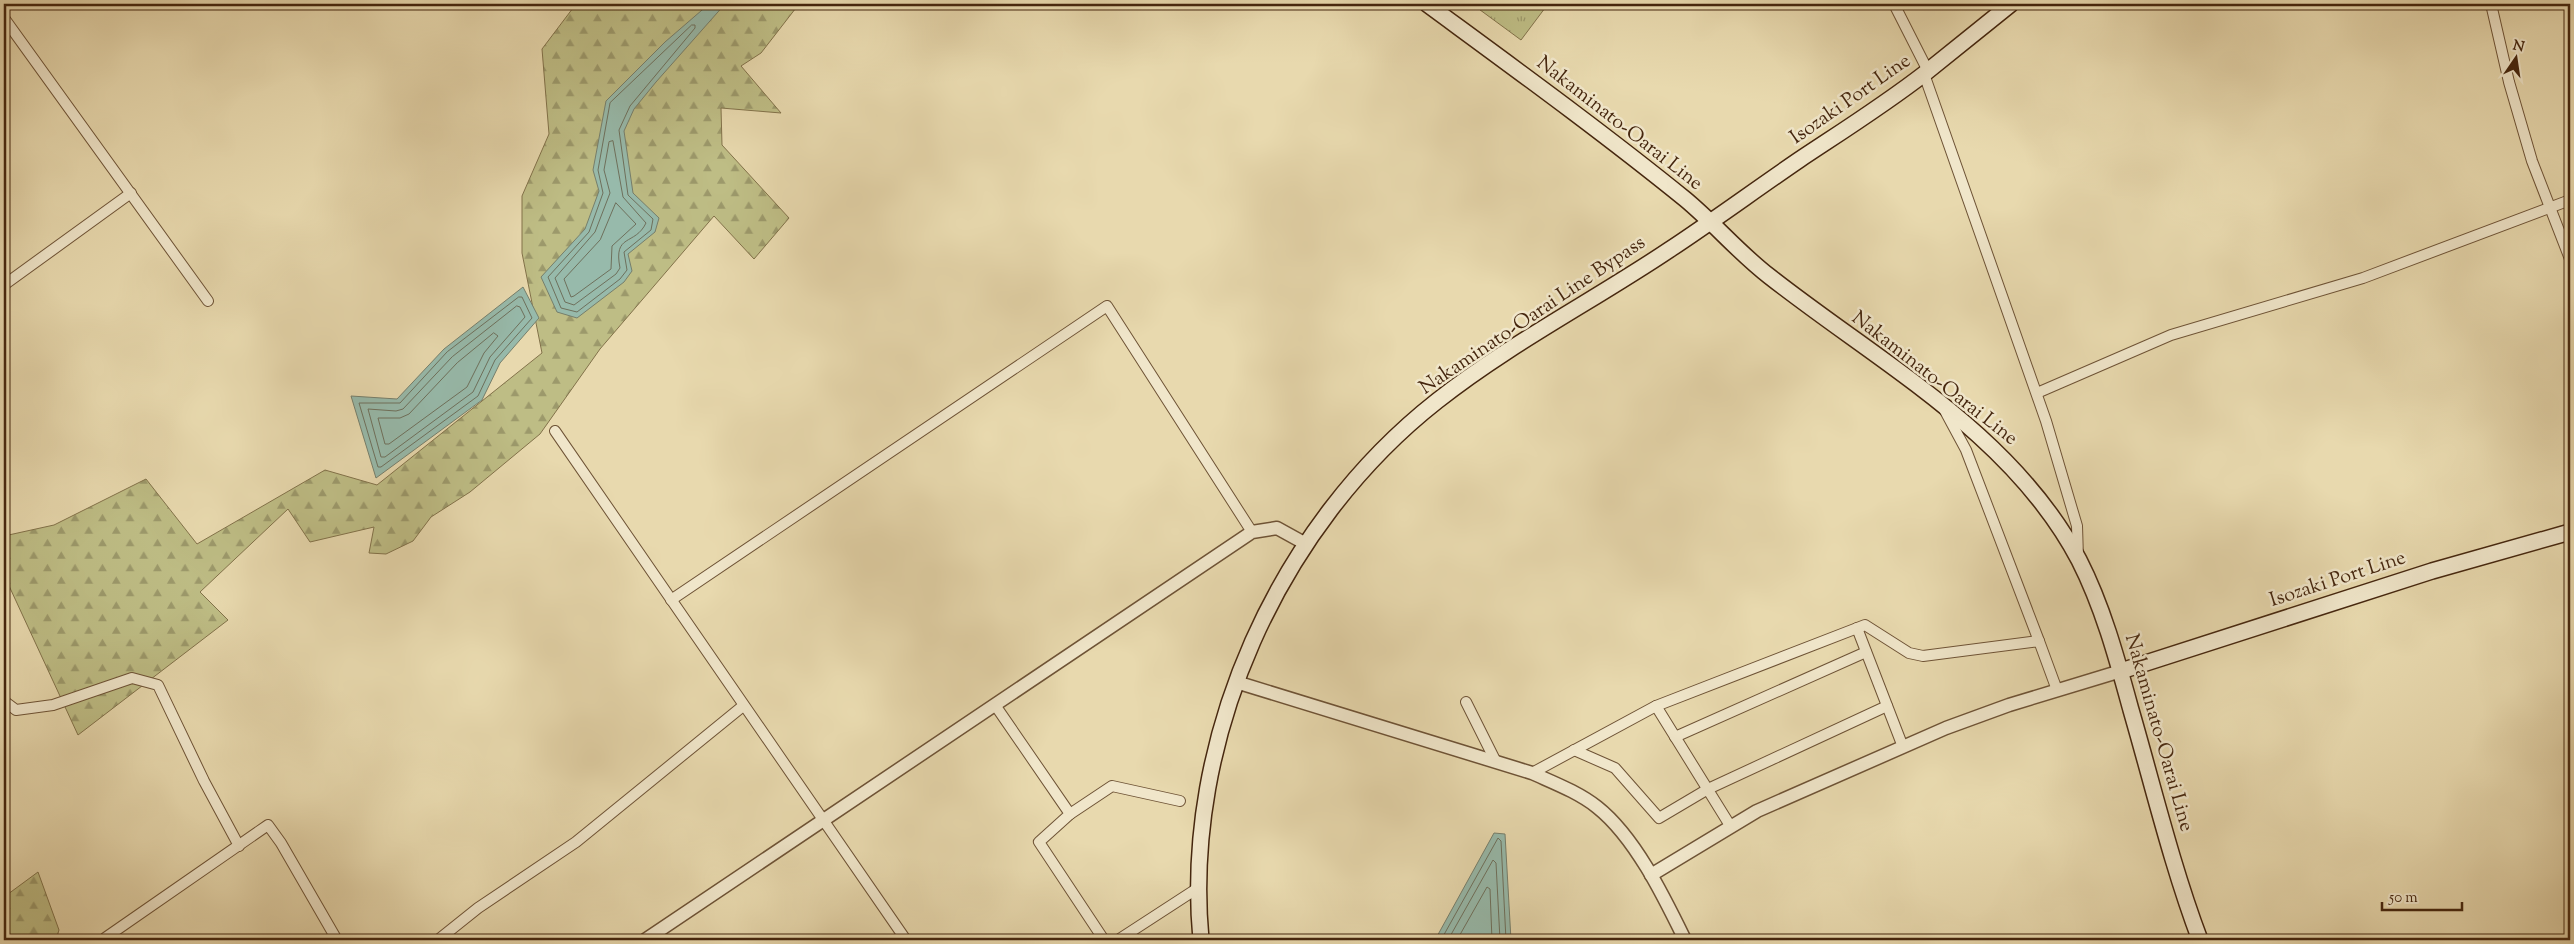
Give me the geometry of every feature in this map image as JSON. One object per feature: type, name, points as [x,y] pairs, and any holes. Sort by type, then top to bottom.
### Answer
[{"type":"main road","name":"Nakaminato-Oarai Line","points":[[1427,4],[1613,142],[1685,199],[1754,264],[1943,407],[1997,451],[2013,468],[2050,514],[2078,558],[2098,603],[2121,671],[2167,836],[2200,940]]},
{"type":"main road","name":"Isozaki Port Line","points":[[1709,222],[1926,72],[2011,4]]},
{"type":"main road","name":"Nakaminato-Oarai Line Bypass","points":[[1201,940],[1198,888],[1208,794],[1236,682],[1245,656],[1271,603],[1306,544],[1374,459],[1437,401],[1484,368],[1670,250],[1709,222]]},
{"type":"main road","name":"Isozaki Port Line","points":[[2121,671],[2432,571],[2570,532]]},
{"type":"street","points":[[1894,4],[1926,72],[2037,393],[2077,526],[2078,558]]},
{"type":"street","points":[[2490,4],[2532,161],[2570,259]]},
{"type":"street","points":[[4,18],[208,301]]},
{"type":"street","points":[[4,285],[131,193]]},
{"type":"street","points":[[2037,393],[2171,335],[2363,278],[2570,200]]},
{"type":"street","points":[[671,600],[1107,306],[1252,532]]},
{"type":"street","points":[[1943,407],[1966,450],[2057,690]]},
{"type":"street","points":[[555,431],[906,940]]},
{"type":"street","points":[[645,940],[1252,532],[1277,528],[1306,544]]},
{"type":"street","points":[[1532,773],[1656,706],[1865,625],[1909,653],[1923,656],[2039,641]]},
{"type":"street","points":[[1857,628],[1903,747]]},
{"type":"street","points":[[1675,737],[1866,652]]},
{"type":"street","points":[[1651,875],[1757,811],[1903,747],[1964,722],[2057,690],[2121,671]]},
{"type":"street","points":[[4,701],[16,710],[53,705],[132,678],[158,685],[204,781],[239,846]]},
{"type":"street","points":[[1236,682],[1532,773],[1564,787],[1597,807],[1626,838],[1651,875],[1685,940]]},
{"type":"street","points":[[1466,702],[1496,762]]},
{"type":"street","points":[[995,705],[1070,814]]},
{"type":"street","points":[[438,940],[478,908],[576,842],[743,706]]},
{"type":"street","points":[[1656,706],[1730,827]]},
{"type":"street","points":[[1574,750],[1615,768],[1659,818],[1708,789],[1887,706]]},
{"type":"street","points":[[1104,940],[1039,842],[1070,814],[1112,786],[1180,801]]},
{"type":"street","points":[[106,940],[105,938],[268,825],[281,843],[337,940]]},
{"type":"street","points":[[1118,940],[1198,888]]},
{"type":"green space","points":[[576,4],[799,4],[761,53],[741,66],[781,113],[721,108],[722,145],[789,218],[754,259],[714,216],[600,349],[540,434],[470,492],[431,517],[413,541],[386,554],[369,553],[374,527],[310,542],[288,509],[200,592],[228,620],[78,735],[4,575],[4,536],[54,525],[146,479],[197,544],[325,470],[377,485],[542,353],[522,253],[522,196],[549,134],[542,49]]},
{"type":"green space","points":[[1472,4],[1548,4],[1521,40]]},
{"type":"green space","points":[[38,872],[59,930],[56,940],[4,940],[4,897]]},
{"type":"water","points":[[709,4],[725,4],[634,109],[624,131],[633,193],[659,218],[655,232],[628,254],[632,271],[624,282],[577,318],[557,312],[541,277],[585,229],[599,191],[593,170],[606,101],[665,42]]},
{"type":"water","points":[[523,287],[539,318],[500,363],[482,400],[376,478],[351,396],[397,399],[444,349]]},
{"type":"water","points":[[1494,833],[1505,834],[1511,940],[1435,940]]}]
